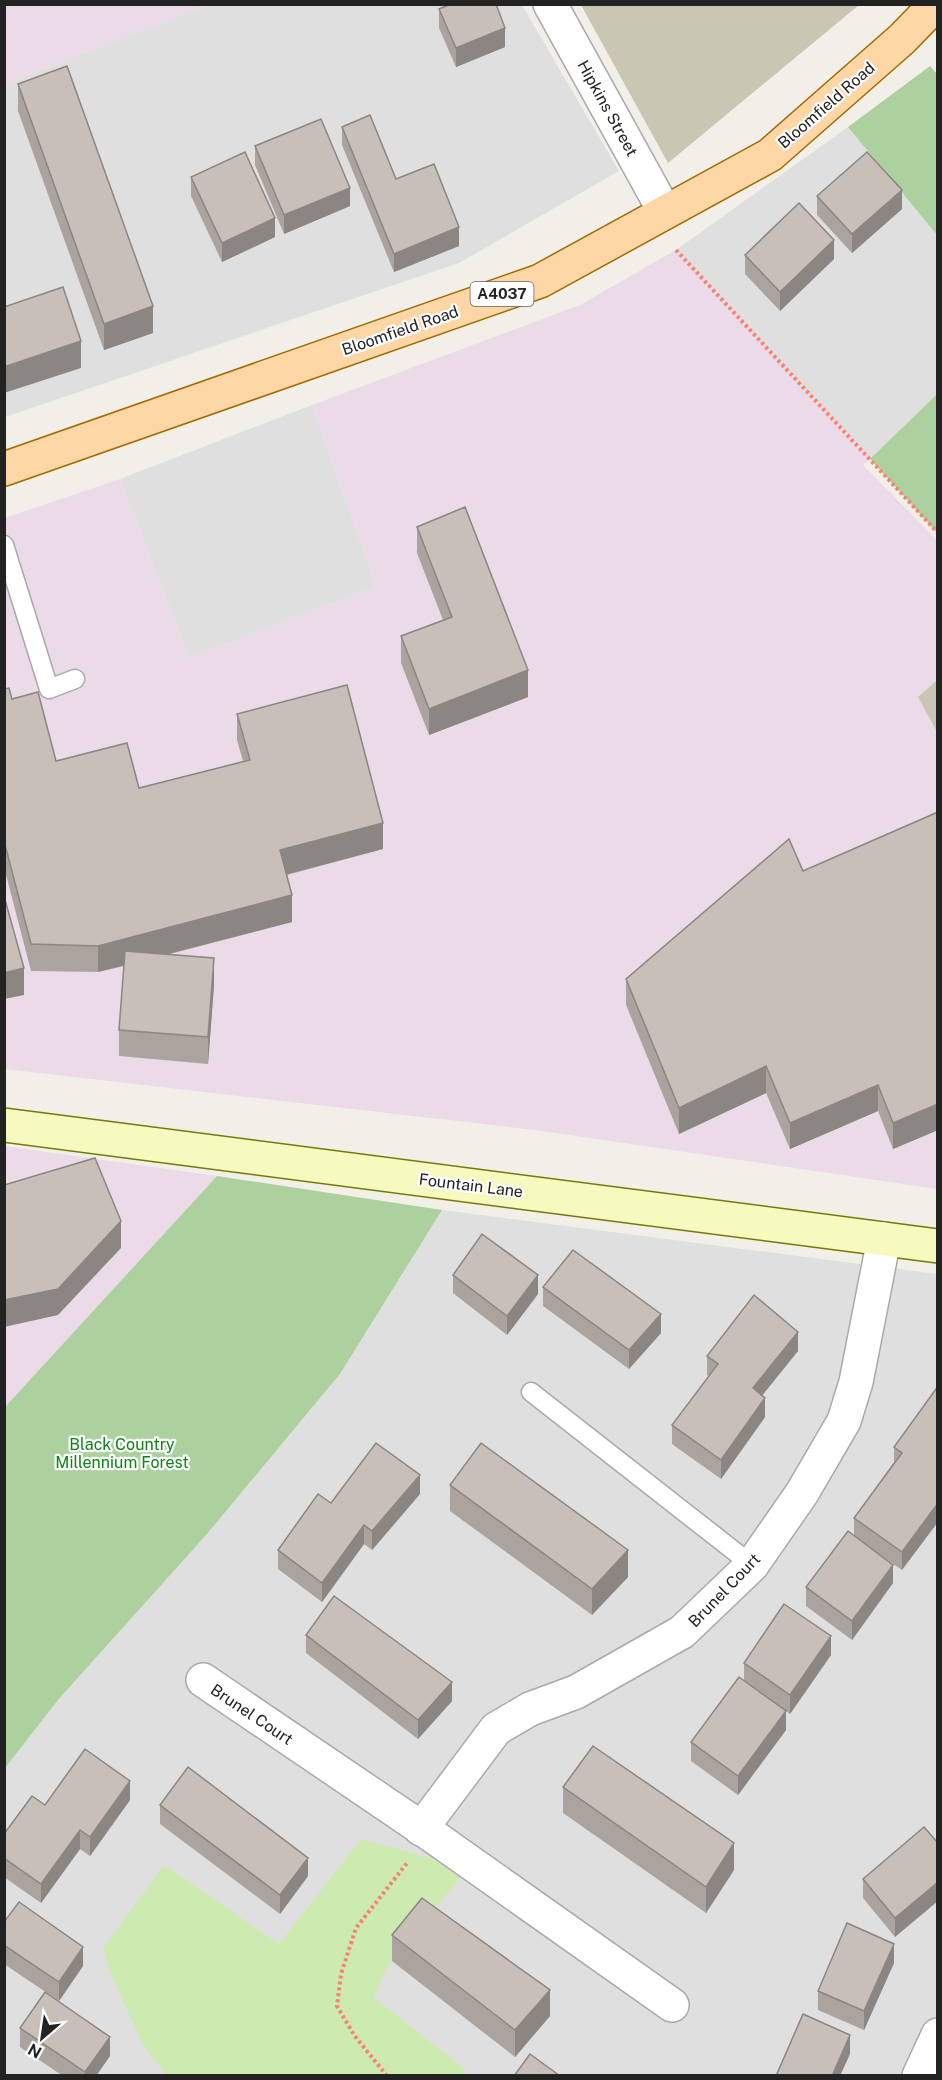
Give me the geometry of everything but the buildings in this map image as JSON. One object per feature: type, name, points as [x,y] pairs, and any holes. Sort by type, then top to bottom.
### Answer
[{"type":"main road","name":"Bloomfield Road","points":[[4,469],[540,281],[770,154],[902,39],[936,4]]},
{"type":"street","name":"Hipkins Street","points":[[550,4],[656,217]]},
{"type":"street","name":"Fountain Lane","points":[[4,1125],[938,1246]]},
{"type":"street","name":"Brunel Court","points":[[425,1832],[496,1729],[530,1709],[576,1692],[682,1632],[752,1565],[802,1493],[844,1422],[856,1382],[884,1239]]},
{"type":"street","name":"Brunel Court","points":[[202,1680],[425,1832],[672,2005]]},
{"type":"street","points":[[919,2076],[938,2035]]},
{"type":"lane","points":[[4,545],[49,689],[75,679]]},
{"type":"lane","points":[[531,1392],[752,1565]]},
{"type":"path","points":[[656,217],[938,533]]},
{"type":"path","points":[[387,2076],[354,2036],[337,2006],[341,1974],[356,1928],[425,1832]]},
{"type":"shaded area","points":[[5,4],[207,4],[207,5],[5,84]]},
{"type":"shaded area","points":[[207,5],[522,5],[619,171],[459,263],[5,417],[5,84]]},
{"type":"shaded area","points":[[581,5],[859,5],[668,163]]},
{"type":"shaded area","points":[[848,127],[937,235],[937,394],[870,459],[676,250]]},
{"type":"shaded area","points":[[676,250],[870,459],[863,465],[937,540],[937,680],[918,697],[938,732],[937,1189],[535,1130],[5,1069],[4,518],[120,479],[189,658],[376,586],[312,405],[580,305]]},
{"type":"shaded area","points":[[312,405],[376,586],[189,658],[120,479]]},
{"type":"shaded area","points":[[937,680],[937,732],[918,697]]},
{"type":"shaded area","points":[[5,1146],[217,1176],[5,1407]]},
{"type":"shaded area","points":[[442,1210],[937,1274],[937,2075],[5,2075],[4,1768],[58,1700],[207,1534],[340,1374]]},
{"type":"green space","points":[[930,66],[937,74],[937,235],[848,127]]},
{"type":"green space","points":[[937,394],[937,533],[870,459]]},
{"type":"green space","name":"Black Country Millennium Forest","points":[[217,1176],[442,1210],[340,1374],[207,1534],[58,1700],[5,1768],[5,1407]]},
{"type":"green space","points":[[361,1839],[453,1864],[464,1873],[387,1967],[374,1998],[466,2070],[462,2076],[166,2075],[142,2043],[110,1972],[103,1948],[164,1865],[279,1944]]}]
